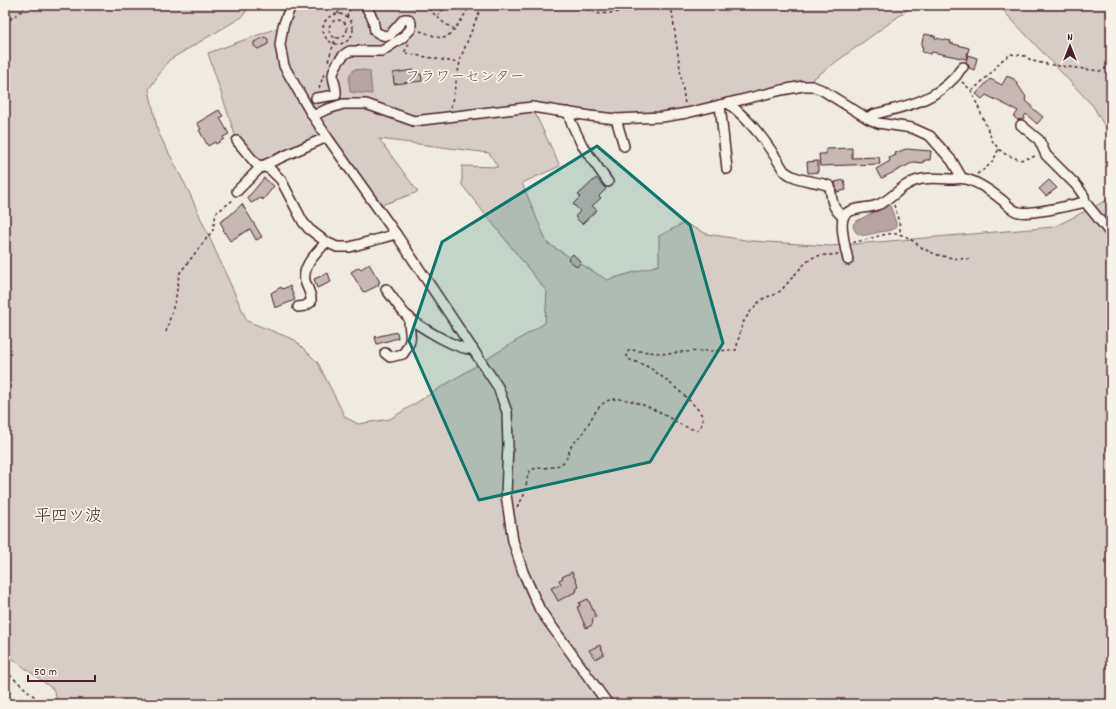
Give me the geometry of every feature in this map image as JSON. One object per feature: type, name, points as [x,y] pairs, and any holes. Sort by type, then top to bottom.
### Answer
[{"type":"street","points":[[291,5],[283,26],[280,45],[284,66],[327,137],[396,234],[498,386],[507,412],[508,444],[506,495],[513,541],[523,572],[540,610],[608,704]]},
{"type":"street","points":[[316,98],[336,95],[333,75],[342,56],[346,53],[350,51],[382,51],[402,38],[411,29],[411,23],[408,19],[404,19],[390,35],[387,36],[379,34],[375,31],[373,19],[365,5]]},
{"type":"street","points":[[867,118],[872,115],[916,103],[927,98],[956,76],[962,67]]},
{"type":"street","points":[[313,116],[343,104],[366,104],[414,121],[532,106],[616,119],[662,117],[686,113],[796,87],[812,86],[822,90],[867,118],[878,123],[912,128],[930,136],[952,161],[965,179],[994,194],[1012,209],[1021,212],[1031,212],[1085,202]]},
{"type":"street","points":[[724,104],[727,169]]},
{"type":"street","points":[[724,104],[741,114],[754,127],[784,171],[789,175],[798,179],[830,186],[832,206],[843,217]]},
{"type":"street","points":[[568,112],[582,145],[608,182]]},
{"type":"street","points":[[616,119],[624,146]]},
{"type":"street","points":[[1021,125],[1039,140],[1046,155],[1077,186],[1084,196],[1085,202],[1111,234]]},
{"type":"street","points":[[237,191],[262,166],[327,137]]},
{"type":"street","points":[[237,141],[256,164],[270,169],[281,180],[303,222],[309,230],[326,242],[337,247],[350,247],[396,234]]},
{"type":"street","points":[[847,251],[842,222],[845,214],[850,211],[873,207],[880,204],[903,187],[920,179],[927,177],[965,179]]},
{"type":"street","points":[[298,307],[305,306],[311,302],[312,298],[305,280],[305,271],[326,242]]},
{"type":"street","points":[[386,289],[415,323],[458,347],[468,350],[473,349]]},
{"type":"street","points":[[385,353],[390,357],[403,354],[410,344],[412,336],[409,317]]},
{"type":"path","points":[[5,23],[23,10],[24,5]]},
{"type":"path","points":[[338,14],[340,5]]},
{"type":"path","points":[[347,16],[351,5]]},
{"type":"path","points":[[411,5],[415,15]]},
{"type":"path","points":[[424,5],[444,23],[454,29]]},
{"type":"path","points":[[438,16],[446,5]]},
{"type":"path","points":[[417,30],[442,38],[446,37],[454,29],[470,5]]},
{"type":"path","points":[[450,117],[460,63],[473,25],[482,5]]},
{"type":"path","points":[[575,5],[600,14],[681,5]]},
{"type":"path","points":[[671,6],[686,113]]},
{"type":"path","points":[[338,14],[347,16],[353,24],[352,34],[349,39],[344,43],[338,44],[326,40],[323,34],[323,24],[329,16],[338,14]]},
{"type":"path","points":[[334,21],[341,21],[346,26],[346,32],[341,37],[336,37],[330,33],[329,27],[334,21]]},
{"type":"path","points":[[323,24],[329,27]]},
{"type":"path","points":[[346,32],[352,34]]},
{"type":"path","points":[[411,42],[404,53],[460,63]]},
{"type":"path","points":[[972,91],[993,72],[1001,61],[1011,54],[1025,56],[1032,61],[1052,65],[1100,71],[1104,70],[1111,59]]},
{"type":"path","points":[[962,81],[972,91],[993,142],[1005,154],[1020,160],[1037,156],[1045,152]]},
{"type":"path","points":[[965,179],[989,167],[993,162],[998,148]]},
{"type":"path","points":[[166,332],[176,297],[179,274],[213,230],[216,213],[234,199],[237,191]]},
{"type":"path","points":[[892,196],[900,226],[900,234]]},
{"type":"path","points":[[510,519],[525,493],[528,476],[531,470],[534,468],[544,469],[555,467],[565,460],[572,446],[584,432],[596,410],[604,402],[611,399],[618,399],[632,402],[662,414],[688,429],[698,430],[702,425],[703,418],[699,410],[663,378],[640,362],[628,358],[626,353],[630,350],[668,354],[679,352],[736,350],[743,324],[763,298],[771,297],[778,293],[793,278],[804,263],[816,256],[840,254],[847,251],[859,242],[885,235],[900,234],[937,255],[950,258],[972,259]]},
{"type":"path","points":[[5,671],[43,704]]},
{"type":"highlighted area","points":[[597,146],[690,225],[723,343],[650,462],[479,500],[409,341],[442,242]]},
{"type":"green space","name":"フラワーセンター","points":[[5,5],[250,5],[242,17],[169,60],[149,89],[158,132],[189,192],[247,321],[295,340],[318,363],[345,417],[358,424],[390,419],[545,323],[547,292],[462,185],[462,166],[498,167],[489,153],[379,139],[418,192],[376,207],[327,137],[262,166],[237,141],[208,53],[283,26],[291,5],[914,5],[803,86],[750,98],[633,119],[532,107],[560,166],[522,183],[547,243],[607,280],[659,265],[659,236],[684,223],[707,234],[752,241],[831,246],[1054,227],[1111,198],[1111,704],[59,704],[53,689],[5,653]]},
{"type":"green space","points":[[998,5],[1111,5],[1111,137],[1093,106]]},
{"type":"shaded area","points":[[355,69],[370,71],[372,94],[350,92],[350,76],[352,71]]},
{"type":"shaded area","points":[[887,205],[890,205],[896,223],[896,228],[867,235],[860,235],[857,233],[853,225],[855,222]]},
{"type":"building","points":[[924,34],[935,36],[935,38],[951,41],[950,43],[969,48],[966,59],[932,52],[931,54],[922,52],[923,47],[921,47]]},
{"type":"building","points":[[265,37],[268,39],[268,44],[258,49],[254,46],[254,42]]},
{"type":"building","points":[[968,55],[977,58],[974,70],[969,68],[966,62]]},
{"type":"building","points":[[414,70],[414,74],[421,74],[422,81],[394,84],[393,73]]},
{"type":"building","points":[[1007,76],[1014,79],[1026,97],[1025,100],[1043,117],[1037,124],[1026,114],[1023,119],[1018,120],[1014,117],[1018,111],[986,95],[982,99],[976,94],[990,79],[1002,85]]},
{"type":"building","points":[[219,110],[223,116],[220,118],[229,134],[223,137],[224,139],[216,144],[215,142],[208,146],[199,130],[201,129],[197,123]]},
{"type":"building","points":[[852,148],[852,158],[879,157],[880,164],[820,166],[819,154],[826,154],[826,149]]},
{"type":"building","points":[[906,149],[931,151],[930,160],[925,160],[923,163],[914,162],[882,178],[880,177],[876,169],[890,161],[889,158],[896,155],[895,153]]},
{"type":"building","points":[[818,161],[818,172],[808,173],[807,162]]},
{"type":"building","points":[[264,178],[274,186],[263,200],[261,198],[251,203],[247,197]]},
{"type":"building","points":[[596,178],[606,189],[599,196],[601,198],[592,206],[597,210],[582,224],[575,217],[580,211],[573,204],[580,197],[578,195]]},
{"type":"building","points":[[844,180],[846,190],[837,192],[835,182]]},
{"type":"building","points":[[1049,180],[1057,188],[1046,196],[1039,189]]},
{"type":"building","points":[[242,204],[262,237],[256,240],[250,229],[230,241],[220,222]]},
{"type":"building","points":[[573,254],[581,262],[577,267],[568,259]]},
{"type":"building","points":[[369,264],[380,282],[378,283],[379,285],[363,292],[351,272],[359,267],[361,269]]},
{"type":"building","points":[[328,273],[331,282],[317,288],[314,279]]},
{"type":"building","points":[[290,286],[295,300],[275,308],[271,293],[281,287],[282,289]]},
{"type":"building","points":[[397,332],[398,338],[377,344],[375,337]]},
{"type":"building","points":[[572,572],[579,587],[576,589],[577,591],[558,601],[551,588],[561,584],[559,580]]},
{"type":"building","points":[[588,599],[596,617],[593,618],[592,625],[586,628],[577,607],[580,606],[579,603]]},
{"type":"building","points":[[600,645],[604,654],[595,659],[589,650]]},
{"type":"district","name":"平四ツ波","points":[[68,518]]}]
